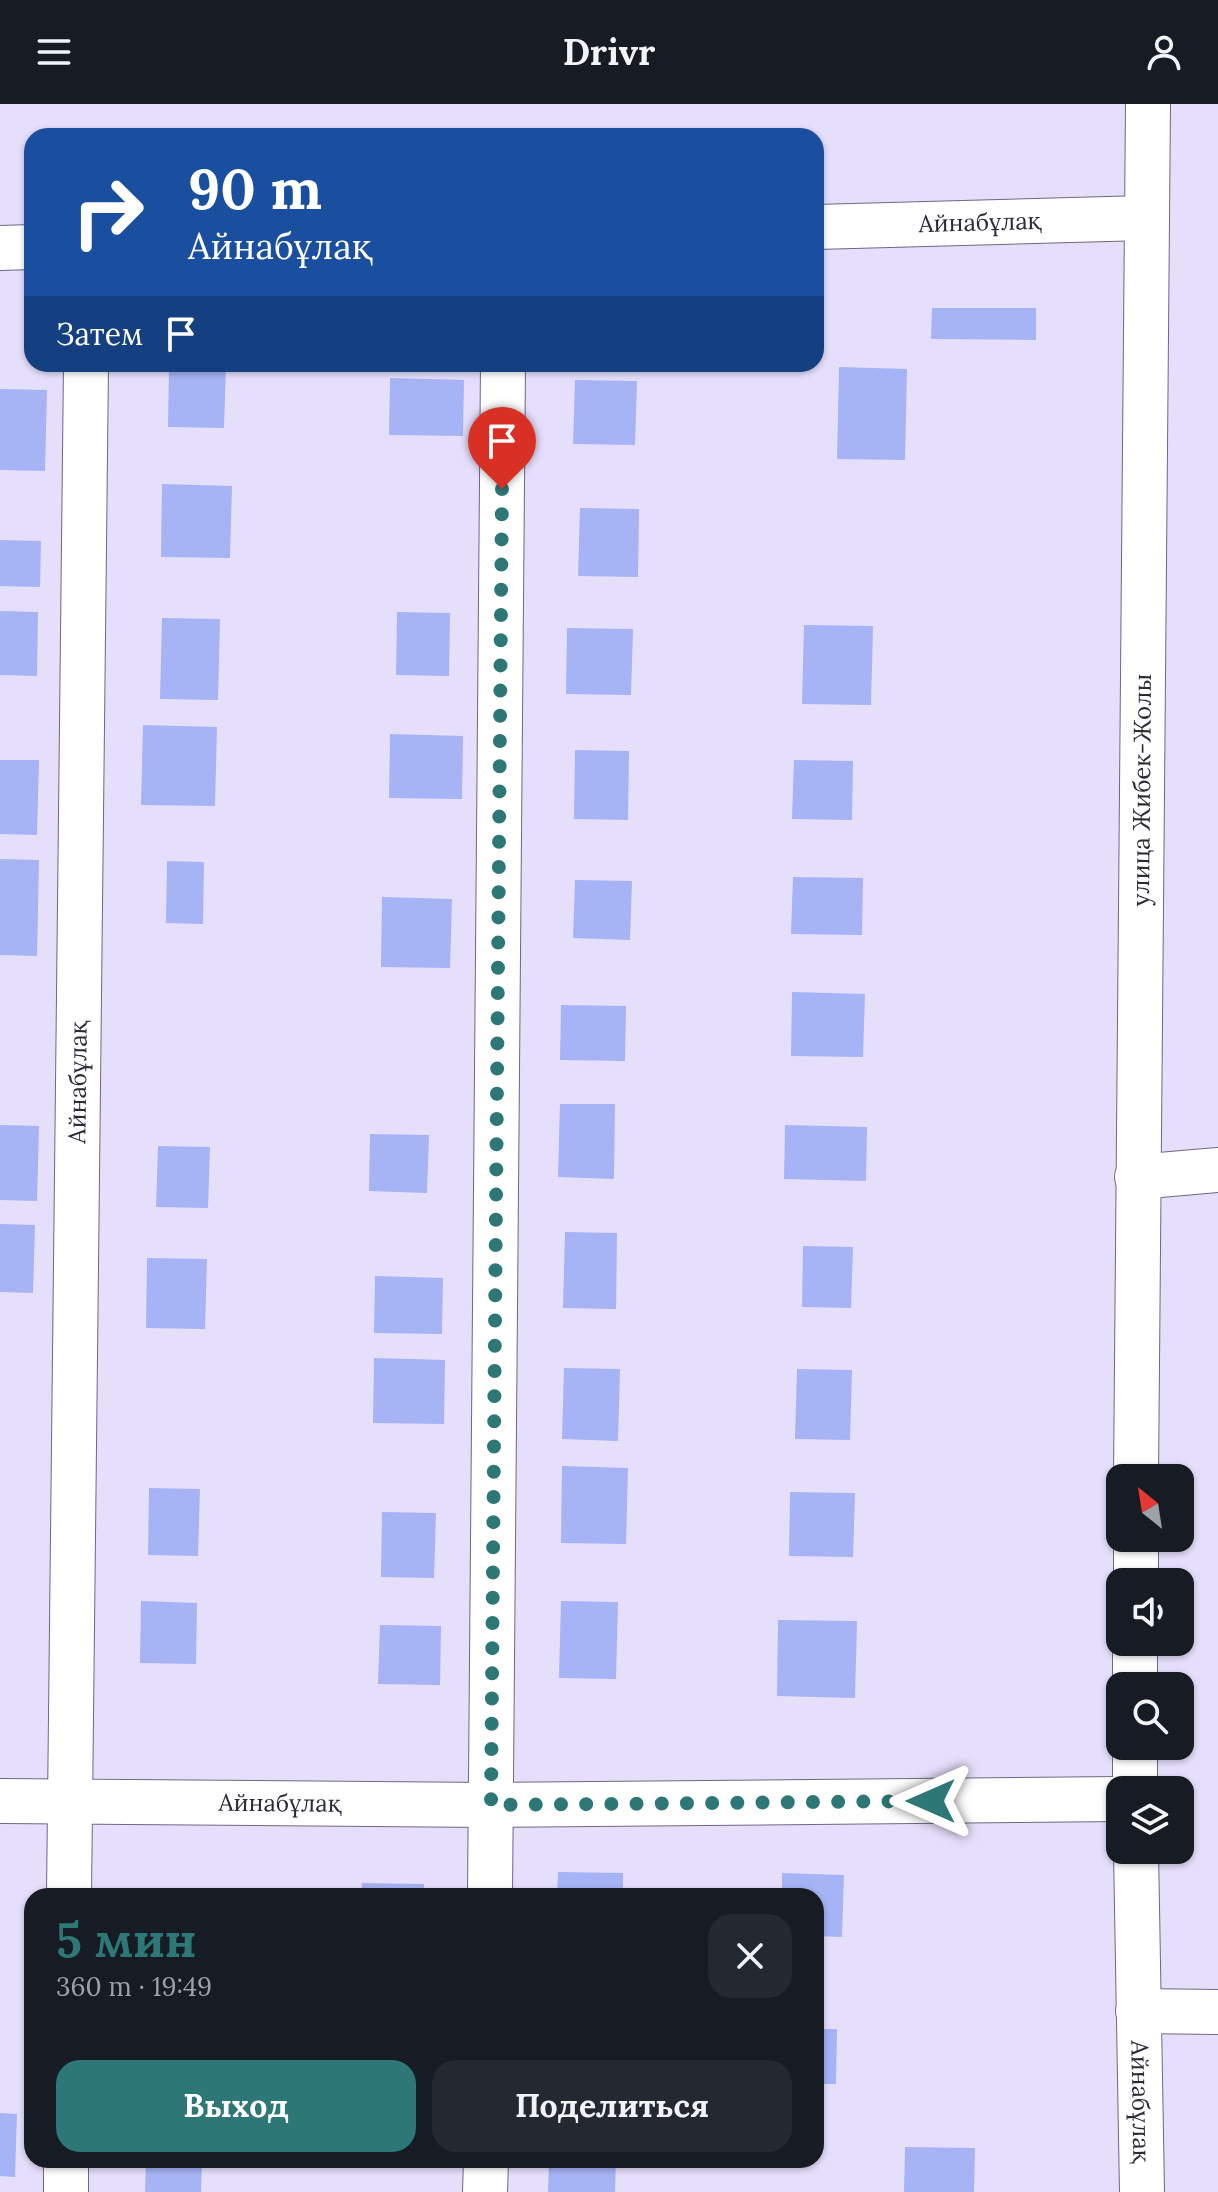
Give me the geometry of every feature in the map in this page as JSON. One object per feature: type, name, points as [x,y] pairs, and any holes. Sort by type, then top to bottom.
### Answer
[{"type":"street","name":"улица Жибек-Жолы","points":[[1136,1464],[1148,104]]},
{"type":"street","name":"Айнабұлақ","points":[[824,227],[1145,218]]},
{"type":"street","points":[[0,248],[24,247]]},
{"type":"street","name":"Айнабұлақ","points":[[69,1888],[86,372]]},
{"type":"street","points":[[490,1888],[503,372]]},
{"type":"street","points":[[1137,1177],[1218,1170]]},
{"type":"street","name":"Айнабұлақ","points":[[0,1801],[491,1805],[1106,1799]]},
{"type":"street","points":[[1136,1864],[1138,2011],[1218,2012]]},
{"type":"street","name":"Айнабұлақ","points":[[1138,2011],[1142,2192]]},
{"type":"street","points":[[66,2168],[66,2192]]},
{"type":"street","points":[[485,2192],[486,2168]]},
{"type":"building","points":[[932,308],[1036,308],[1036,340],[931,339]]},
{"type":"building","points":[[839,367],[907,369],[905,460],[837,459]]},
{"type":"building","points":[[169,372],[226,372],[224,428],[168,427]]},
{"type":"building","points":[[390,378],[464,380],[463,436],[389,435]]},
{"type":"building","points":[[575,380],[637,381],[635,445],[573,444]]},
{"type":"building","points":[[0,389],[47,390],[45,471],[0,470]]},
{"type":"building","points":[[162,484],[232,486],[230,558],[161,557]]},
{"type":"building","points":[[580,508],[639,509],[638,577],[578,576]]},
{"type":"building","points":[[0,540],[41,541],[40,587],[0,586]]},
{"type":"building","points":[[0,611],[38,612],[37,676],[0,675]]},
{"type":"building","points":[[397,612],[450,613],[449,676],[396,675]]},
{"type":"building","points":[[162,618],[220,619],[218,700],[160,699]]},
{"type":"building","points":[[804,625],[873,626],[871,705],[802,704]]},
{"type":"building","points":[[567,628],[633,629],[631,695],[566,694]]},
{"type":"building","points":[[143,725],[217,727],[215,806],[141,805]]},
{"type":"building","points":[[390,734],[463,736],[462,799],[389,798]]},
{"type":"building","points":[[575,750],[629,751],[628,820],[574,819]]},
{"type":"building","points":[[0,760],[39,760],[37,835],[0,834]]},
{"type":"building","points":[[794,760],[853,761],[852,820],[792,819]]},
{"type":"building","points":[[0,859],[39,860],[37,956],[0,955]]},
{"type":"building","points":[[167,861],[204,862],[203,924],[166,923]]},
{"type":"building","points":[[793,877],[863,878],[862,935],[791,934]]},
{"type":"building","points":[[575,880],[632,881],[630,940],[573,938]]},
{"type":"building","points":[[382,897],[452,899],[450,968],[381,967]]},
{"type":"building","points":[[792,992],[865,994],[863,1057],[791,1056]]},
{"type":"building","points":[[561,1005],[626,1006],[625,1061],[560,1060]]},
{"type":"building","points":[[560,1104],[615,1104],[614,1179],[558,1177]]},
{"type":"building","points":[[0,1125],[39,1126],[37,1201],[0,1200]]},
{"type":"building","points":[[785,1125],[867,1127],[866,1181],[784,1179]]},
{"type":"building","points":[[370,1134],[429,1135],[427,1193],[369,1191]]},
{"type":"building","points":[[158,1146],[210,1147],[208,1208],[156,1207]]},
{"type":"building","points":[[0,1224],[35,1225],[33,1293],[0,1292]]},
{"type":"building","points":[[565,1232],[617,1233],[616,1309],[563,1308]]},
{"type":"building","points":[[803,1246],[853,1247],[851,1308],[802,1307]]},
{"type":"building","points":[[147,1258],[207,1259],[205,1329],[146,1328]]},
{"type":"building","points":[[375,1276],[443,1278],[442,1334],[374,1333]]},
{"type":"building","points":[[374,1358],[445,1360],[444,1424],[373,1423]]},
{"type":"building","points":[[564,1368],[620,1369],[618,1441],[562,1439]]},
{"type":"building","points":[[797,1369],[852,1370],[850,1440],[795,1439]]},
{"type":"building","points":[[562,1466],[628,1468],[626,1544],[561,1543]]},
{"type":"building","points":[[149,1488],[200,1489],[198,1556],[148,1555]]},
{"type":"building","points":[[790,1492],[855,1493],[853,1557],[789,1556]]},
{"type":"building","points":[[382,1512],[436,1513],[434,1578],[381,1577]]},
{"type":"building","points":[[141,1601],[197,1603],[196,1664],[140,1663]]},
{"type":"building","points":[[561,1601],[618,1602],[616,1679],[559,1678]]},
{"type":"building","points":[[778,1620],[857,1621],[855,1698],[777,1696]]},
{"type":"building","points":[[380,1625],[441,1626],[440,1685],[378,1684]]},
{"type":"building","points":[[558,1872],[623,1873],[623,1888],[557,1888]]},
{"type":"building","points":[[782,1873],[844,1875],[842,1937],[824,1936],[824,1888],[782,1888]]},
{"type":"building","points":[[362,1883],[424,1884],[424,1888],[362,1888]]},
{"type":"building","points":[[824,2029],[837,2029],[836,2084],[824,2084]]},
{"type":"building","points":[[0,2113],[17,2114],[15,2177],[0,2176]]},
{"type":"building","points":[[905,2147],[975,2148],[974,2192],[904,2192]]},
{"type":"building","points":[[146,2168],[202,2168],[201,2192],[145,2192]]},
{"type":"building","points":[[549,2168],[616,2168],[615,2192],[548,2192]]},
{"type":"route","points":[[502,489],[491,1805],[931,1801]]}]
